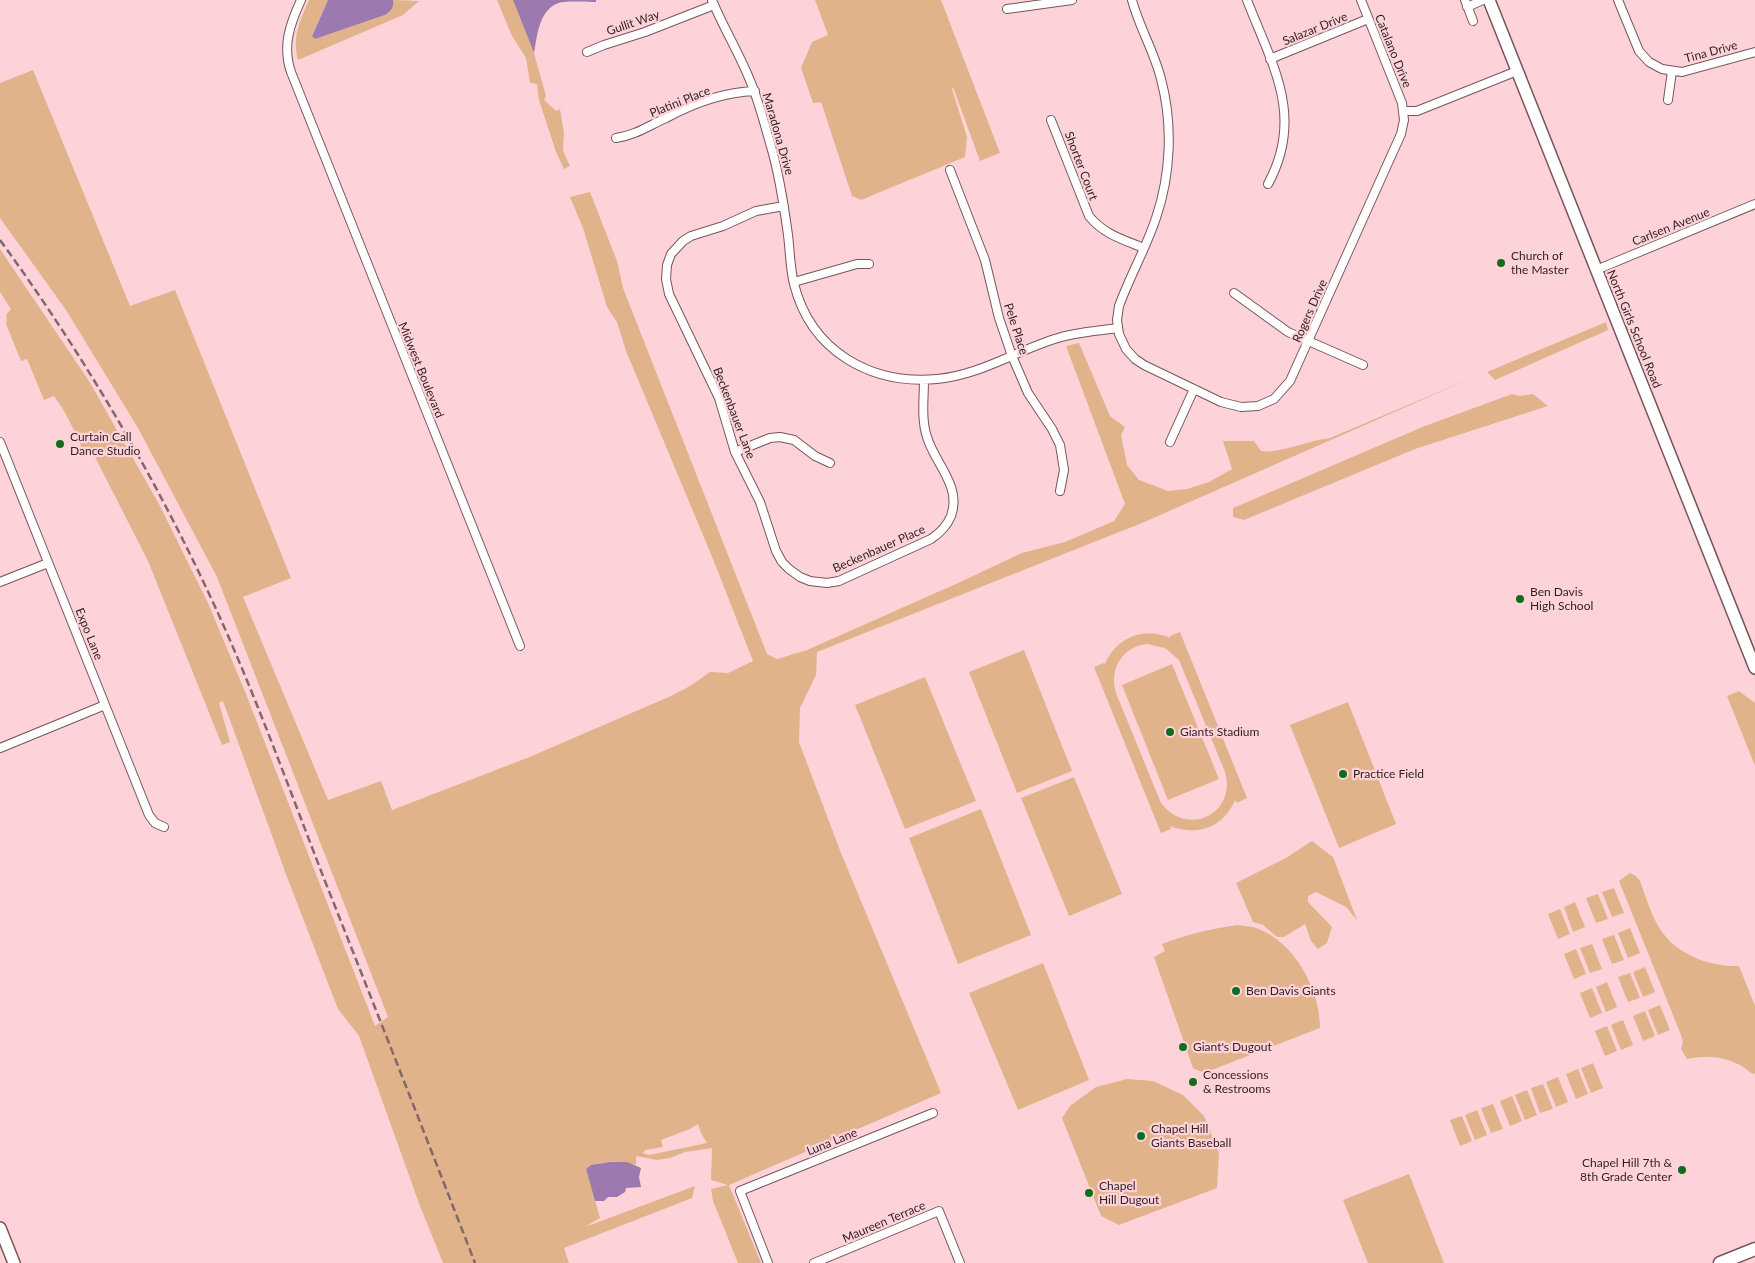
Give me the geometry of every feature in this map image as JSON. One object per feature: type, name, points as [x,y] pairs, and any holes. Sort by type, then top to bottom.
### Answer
[{"type":"main road","name":"North Girls School Road","points":[[1488,0],[1755,668]]},
{"type":"main road","points":[[0,1228],[14,1263]]},
{"type":"main road","points":[[1720,1263],[1755,1249]]},
{"type":"street","name":"Midwest Boulevard","points":[[300,0],[289,28],[287,52],[290,69],[520,646]]},
{"type":"street","points":[[1007,9],[1072,0]]},
{"type":"street","name":"Rogers Drive","points":[[1132,0],[1153,51],[1162,80],[1166,101],[1169,146],[1166,176],[1160,205],[1119,306],[1118,328],[1124,346],[1135,359],[1231,406],[1251,407],[1268,402],[1282,392],[1290,382],[1401,134],[1403,111]]},
{"type":"street","points":[[1247,0],[1282,93],[1285,124],[1284,138],[1280,159],[1268,184]]},
{"type":"street","name":"Catalano Drive","points":[[1361,0],[1403,111]]},
{"type":"street","points":[[1473,21],[1466,3],[1483,0]]},
{"type":"street","points":[[1618,0],[1637,48],[1642,55],[1658,67],[1672,72]]},
{"type":"street","name":"Gullit Way","points":[[587,52],[604,44],[645,32],[713,2]]},
{"type":"street","name":"Maradona Drive","points":[[713,2],[754,90],[777,170],[784,206],[794,282],[801,304],[810,323],[838,353],[855,364],[879,374],[924,380],[959,376],[1057,338],[1118,328]]},
{"type":"street","name":"Salazar Drive","points":[[1270,59],[1368,20]]},
{"type":"street","name":"Tina Drive","points":[[1668,100],[1672,72],[1689,70],[1755,52]]},
{"type":"street","points":[[1403,111],[1417,111],[1517,71]]},
{"type":"street","name":"Platini Place","points":[[616,138],[630,136],[675,113],[707,101],[754,90]]},
{"type":"street","name":"Shorter Court","points":[[1051,120],[1089,216],[1106,232],[1144,248]]},
{"type":"street","name":"Pele Place","points":[[950,170],[985,260],[999,318],[1012,356],[1028,393],[1059,442],[1064,470],[1060,491]]},
{"type":"street","name":"Carlsen Avenue","points":[[1596,270],[1755,204]]},
{"type":"street","name":"Beckenbauer Lane","points":[[784,206],[756,211],[723,226],[686,238],[675,248],[668,262],[666,276],[668,291],[719,398],[735,452],[760,502],[774,546],[780,558],[793,573],[802,579],[815,582]]},
{"type":"street","points":[[794,282],[857,264],[869,264]]},
{"type":"street","points":[[1234,293],[1280,327],[1308,342],[1363,366]]},
{"type":"street","name":"Beckenbauer Place","points":[[815,582],[830,583],[847,578],[931,539],[939,534],[947,524],[953,510],[954,494],[950,482],[926,435],[924,380]]},
{"type":"street","points":[[1170,442],[1194,389]]},
{"type":"street","points":[[735,452],[770,438],[780,437],[794,440],[815,456],[830,463]]},
{"type":"street","name":"Expo Lane","points":[[0,442],[150,817],[155,823],[164,826]]},
{"type":"street","points":[[0,582],[48,563]]},
{"type":"street","points":[[0,748],[105,705]]},
{"type":"street","name":"Luna Lane","points":[[768,1263],[740,1191],[932,1113]]},
{"type":"street","name":"Maureen Terrace","points":[[814,1263],[939,1211],[960,1263]]},
{"type":"shaded area","points":[[309,0],[328,0],[312,35],[315,39],[385,15],[393,4],[393,0],[419,1],[403,15],[298,60],[296,36]]},
{"type":"shaded area","points":[[328,0],[393,0],[393,5],[392,9],[385,15],[315,39],[312,36]]},
{"type":"shaded area","points":[[497,0],[513,0],[534,53],[546,96],[544,100],[556,111],[560,109],[564,133],[563,151],[570,166],[564,169],[556,152],[539,100],[537,84],[530,83],[526,58],[512,36]]},
{"type":"shaded area","points":[[513,0],[596,0],[596,2],[564,2],[550,8],[542,19],[534,53]]},
{"type":"shaded area","points":[[815,0],[941,0],[1000,153],[980,161],[953,87],[952,89],[967,137],[965,157],[861,200],[852,196],[821,102],[813,103],[801,68],[812,42],[828,35]]},
{"type":"shaded area","points":[[33,70],[130,306],[175,290],[291,578],[243,597],[328,800],[381,781],[392,810],[527,758],[671,696],[710,672],[728,673],[753,661],[713,559],[626,351],[617,322],[607,307],[583,228],[570,197],[590,192],[617,261],[623,288],[767,654],[777,659],[807,650],[1022,553],[1065,542],[1114,521],[1125,504],[1066,346],[1079,343],[1110,416],[1125,427],[1121,435],[1127,465],[1139,480],[1168,491],[1187,489],[1209,482],[1232,469],[1223,441],[1254,441],[1261,451],[1276,451],[1330,438],[1474,377],[1142,523],[817,652],[816,675],[800,708],[799,742],[841,853],[941,1093],[729,1185],[761,1263],[738,1263],[713,1201],[711,1189],[728,1185],[711,1180],[712,1148],[685,1152],[670,1158],[657,1160],[636,1156],[636,1165],[604,1162],[586,1169],[600,1218],[585,1227],[695,1186],[692,1198],[564,1248],[569,1263],[443,1263],[420,1206],[359,1036],[338,1009],[287,877],[223,701],[219,703],[230,742],[222,745],[148,561],[95,457],[85,456],[68,418],[54,396],[44,400],[27,359],[21,361],[6,324],[6,315],[11,309],[0,292],[0,249],[89,381],[159,504],[208,603],[246,694],[375,1026],[388,1017],[217,577],[138,428],[66,310],[0,218],[0,83]],"holes":[[[698,1124],[707,1143],[649,1155],[643,1153],[645,1150],[663,1147],[661,1140]]]},
{"type":"shaded area","points":[[1606,322],[1608,330],[1495,380],[1487,372]]},
{"type":"shaded area","points":[[1512,394],[1520,396],[1533,394],[1548,406],[1415,449],[1244,520],[1233,517],[1233,508],[1425,426]]},
{"type":"shaded area","points":[[1180,632],[1247,798],[1237,803],[1235,800],[1224,817],[1208,827],[1200,830],[1190,830],[1170,826],[1171,829],[1161,833],[1094,667],[1105,664],[1116,647],[1132,637],[1150,633],[1170,638],[1170,636]],"holes":[[[1147,644],[1165,648],[1179,660],[1225,772],[1227,787],[1224,799],[1217,809],[1207,816],[1196,820],[1184,819],[1172,813],[1161,803],[1114,684],[1116,668],[1124,654],[1138,646]]]},
{"type":"shaded area","points":[[1024,650],[1072,771],[1017,793],[969,672]]},
{"type":"shaded area","name":"Giants Stadium","points":[[1172,664],[1219,779],[1168,800],[1122,685]]},
{"type":"shaded area","points":[[925,677],[976,801],[905,829],[855,705]]},
{"type":"shaded area","points":[[1739,691],[1755,703],[1755,766],[1727,696]]},
{"type":"shaded area","name":"Practice Field","points":[[1348,702],[1396,824],[1339,848],[1290,725]]},
{"type":"shaded area","points":[[1074,777],[1122,894],[1069,916],[1021,798]]},
{"type":"shaded area","points":[[981,809],[1031,935],[958,964],[909,838]]},
{"type":"shaded area","points":[[1312,841],[1333,857],[1357,920],[1346,907],[1316,892],[1308,896],[1308,902],[1332,927],[1327,943],[1318,949],[1311,941],[1305,924],[1284,937],[1277,937],[1263,925],[1253,922],[1236,883],[1286,858]]},
{"type":"shaded area","points":[[1630,873],[1640,881],[1657,924],[1672,943],[1681,950],[1703,961],[1727,966],[1739,966],[1755,1006],[1755,1074],[1742,1066],[1722,1058],[1702,1057],[1687,1059],[1681,1049],[1683,1042],[1681,1035],[1619,881]]},
{"type":"shaded area","points":[[1614,888],[1624,913],[1612,917],[1602,892]]},
{"type":"shaded area","points":[[1598,894],[1608,919],[1596,923],[1586,898]]},
{"type":"shaded area","points":[[1575,902],[1585,927],[1573,932],[1564,907]]},
{"type":"shaded area","points":[[1560,909],[1570,934],[1558,939],[1548,914]]},
{"type":"shaded area","name":"Ben Davis Giants","points":[[1237,925],[1254,927],[1270,934],[1293,955],[1310,983],[1319,1013],[1320,1028],[1204,1073],[1193,1068],[1154,957],[1165,951],[1162,944],[1199,932]]},
{"type":"shaded area","points":[[1630,928],[1640,953],[1628,958],[1618,933]]},
{"type":"shaded area","points":[[1614,935],[1624,960],[1612,964],[1602,939]]},
{"type":"shaded area","points":[[1592,944],[1602,969],[1590,973],[1580,948]]},
{"type":"shaded area","points":[[1576,949],[1586,974],[1574,979],[1564,954]]},
{"type":"shaded area","points":[[1043,963],[1089,1080],[1018,1110],[969,993]]},
{"type":"shaded area","points":[[1645,967],[1655,992],[1643,997],[1633,972]]},
{"type":"shaded area","points":[[1630,973],[1640,998],[1628,1002],[1618,977]]},
{"type":"shaded area","points":[[1607,982],[1617,1007],[1606,1012],[1596,987]]},
{"type":"shaded area","points":[[1592,988],[1602,1013],[1590,1018],[1580,993]]},
{"type":"shaded area","points":[[1660,1005],[1670,1030],[1658,1035],[1648,1010]]},
{"type":"shaded area","points":[[1645,1011],[1655,1036],[1643,1041],[1633,1016]]},
{"type":"shaded area","points":[[1623,1020],[1633,1045],[1621,1050],[1611,1025]]},
{"type":"shaded area","points":[[1607,1026],[1617,1051],[1605,1056],[1595,1031]]},
{"type":"shaded area","points":[[1593,1063],[1603,1088],[1591,1093],[1581,1068]]},
{"type":"shaded area","points":[[1578,1069],[1588,1094],[1576,1099],[1566,1074]]},
{"type":"shaded area","points":[[1558,1077],[1568,1102],[1556,1107],[1546,1082]]},
{"type":"shaded area","name":"Chapel Hill Giants Baseball","points":[[1127,1079],[1153,1081],[1183,1095],[1204,1116],[1219,1153],[1217,1188],[1119,1225],[1101,1216],[1062,1118],[1070,1106],[1096,1087]]},
{"type":"shaded area","points":[[1543,1084],[1553,1109],[1540,1113],[1531,1088]]},
{"type":"shaded area","points":[[1527,1090],[1537,1115],[1525,1120],[1515,1095]]},
{"type":"shaded area","points":[[1512,1096],[1522,1121],[1510,1126],[1500,1101]]},
{"type":"shaded area","points":[[1493,1104],[1503,1129],[1491,1133],[1481,1108]]},
{"type":"shaded area","points":[[1477,1110],[1487,1135],[1475,1140],[1465,1115]]},
{"type":"shaded area","points":[[1462,1116],[1472,1141],[1460,1146],[1450,1120]]},
{"type":"shaded area","points":[[627,1162],[641,1168],[639,1177],[641,1187],[626,1188],[625,1192],[617,1197],[608,1197],[604,1201],[595,1201],[586,1169],[591,1165]]},
{"type":"shaded area","points":[[1409,1174],[1444,1263],[1368,1263],[1343,1200]]},
{"type":"railway","points":[[0,240],[57,322],[109,406],[158,492],[220,617],[266,728],[475,1263]]},
{"type":"place","name":"Church of the Master","points":[[1501,263]]},
{"type":"place","name":"Curtain Call Dance Studio","points":[[60,444]]},
{"type":"place","name":"Ben Davis High School","points":[[1520,599]]},
{"type":"place","name":"Giants Stadium","points":[[1170,732]]},
{"type":"place","name":"Practice Field","points":[[1343,774]]},
{"type":"place","name":"Ben Davis Giants","points":[[1236,991]]},
{"type":"place","name":"Giant's Dugout","points":[[1183,1047]]},
{"type":"place","name":"Concessions & Restrooms","points":[[1193,1082]]},
{"type":"place","name":"Chapel Hill Giants Baseball","points":[[1141,1136]]},
{"type":"place","name":"Chapel Hill 7th & 8th Grade Center","points":[[1682,1170]]},
{"type":"place","name":"Chapel Hill Dugout","points":[[1089,1193]]}]
